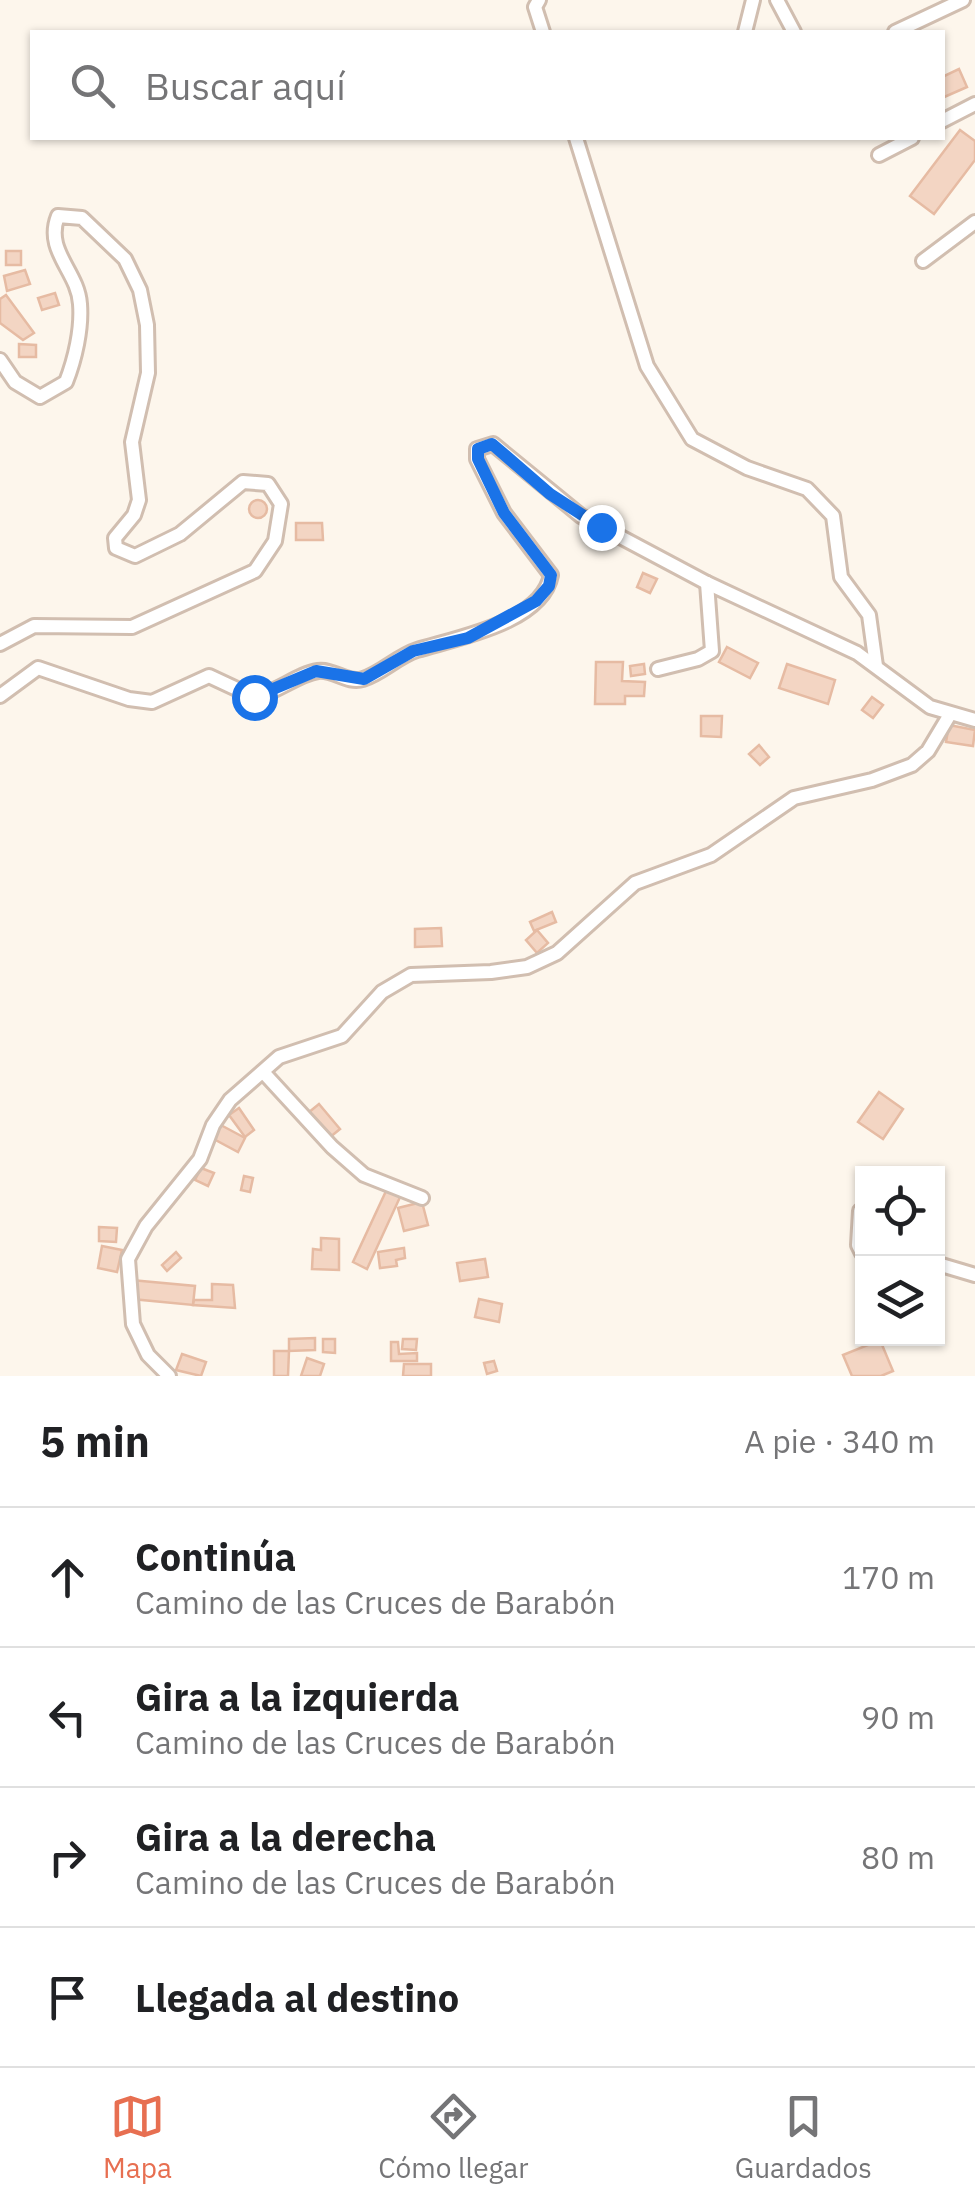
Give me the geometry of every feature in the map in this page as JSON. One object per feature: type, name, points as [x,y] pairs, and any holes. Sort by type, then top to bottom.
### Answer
[{"type":"street","points":[[538,0],[535,6],[542,30]]},
{"type":"street","points":[[745,30],[752,0]]},
{"type":"street","points":[[778,0],[793,30]]},
{"type":"street","points":[[899,30],[963,0]]},
{"type":"street","points":[[945,120],[975,104]]},
{"type":"street","points":[[577,140],[648,366],[692,439],[747,468],[806,489],[833,516],[841,577],[868,615],[876,666]]},
{"type":"street","points":[[879,155],[908,140]]},
{"type":"street","points":[[0,360],[28,393],[40,397],[66,382],[75,354],[80,304],[76,285],[52,242],[58,216],[82,218],[124,259],[140,290],[148,338],[148,373],[132,442],[138,500],[134,516],[115,538],[116,548],[135,556],[158,548],[244,482],[268,484],[281,504],[275,541],[255,570],[132,626],[34,626],[0,644]]},
{"type":"street","points":[[923,261],[975,222]]},
{"type":"street","points":[[0,696],[38,668],[129,699],[152,702],[209,676],[254,697],[316,671],[364,679],[413,651],[468,638],[506,619],[536,601],[549,586],[551,575],[495,497],[478,459],[478,449],[492,444],[581,516],[707,584],[858,653],[913,696],[950,716],[975,720]]},
{"type":"street","points":[[658,669],[698,659],[712,650],[707,584]]},
{"type":"street","points":[[169,1376],[148,1355],[133,1324],[128,1258],[146,1226],[200,1159],[213,1125],[230,1100],[295,1049],[342,1036],[382,992],[411,975],[527,967],[557,954],[634,883],[711,855],[794,798],[872,780],[912,764],[928,751],[950,716]]},
{"type":"street","points":[[264,1072],[332,1148],[364,1175],[422,1198]]},
{"type":"street","points":[[945,1266],[975,1274]]},
{"type":"building","points":[[959,69],[967,87],[945,97],[945,76]]},
{"type":"building","points":[[960,130],[975,141],[975,160],[934,214],[910,196]]},
{"type":"building","points":[[6,251],[21,251],[21,265],[6,265]]},
{"type":"building","points":[[25,270],[30,284],[7,291],[4,276]]},
{"type":"building","points":[[55,293],[59,305],[42,310],[38,298]]},
{"type":"building","points":[[6,295],[34,333],[23,340],[0,323],[0,299]]},
{"type":"building","points":[[19,344],[36,345],[36,357],[19,357]]},
{"type":"building","points":[[258,500],[265,502],[265,516],[258,518],[251,516],[249,509],[251,502]]},
{"type":"building","points":[[296,523],[322,523],[323,540],[296,540]]},
{"type":"building","points":[[643,573],[657,579],[650,593],[637,587]]},
{"type":"building","points":[[727,647],[758,663],[750,678],[719,662]]},
{"type":"building","points":[[596,662],[623,662],[622,681],[645,682],[644,696],[625,696],[625,704],[595,704]]},
{"type":"building","points":[[644,664],[645,674],[631,676],[630,666]]},
{"type":"building","points":[[787,664],[835,680],[828,704],[779,688]]},
{"type":"building","points":[[872,697],[883,705],[873,718],[862,710]]},
{"type":"building","points":[[701,716],[722,716],[721,737],[701,736]]},
{"type":"building","points":[[949,725],[975,730],[973,746],[946,742]]},
{"type":"building","points":[[759,745],[769,757],[760,765],[749,754]]},
{"type":"building","points":[[552,912],[556,922],[534,931],[530,922]]},
{"type":"building","points":[[441,928],[442,946],[415,947],[415,929]]},
{"type":"building","points":[[537,930],[548,943],[537,953],[526,940]]},
{"type":"building","points":[[879,1092],[903,1109],[883,1139],[858,1122]]},
{"type":"building","points":[[319,1104],[340,1129],[329,1138],[308,1113]]},
{"type":"building","points":[[239,1108],[254,1130],[245,1137],[229,1115]]},
{"type":"building","points":[[217,1123],[245,1138],[238,1152],[210,1137]]},
{"type":"building","points":[[201,1168],[214,1173],[208,1186],[195,1180]]},
{"type":"building","points":[[244,1176],[253,1178],[250,1192],[241,1190]]},
{"type":"building","points":[[387,1189],[401,1195],[367,1269],[353,1262]]},
{"type":"building","points":[[422,1202],[428,1225],[404,1231],[398,1208]]},
{"type":"building","points":[[99,1227],[117,1228],[116,1242],[99,1241]]},
{"type":"building","points":[[321,1238],[339,1239],[339,1270],[312,1269],[313,1249],[321,1250]]},
{"type":"building","points":[[102,1246],[122,1250],[117,1272],[98,1268]]},
{"type":"building","points":[[404,1248],[405,1258],[396,1260],[397,1266],[380,1268],[378,1252]]},
{"type":"building","points":[[176,1252],[181,1258],[167,1271],[162,1265]]},
{"type":"building","points":[[485,1259],[488,1277],[460,1281],[457,1263]]},
{"type":"building","points":[[131,1280],[195,1286],[193,1305],[132,1299]]},
{"type":"building","points":[[212,1284],[233,1285],[235,1308],[193,1305],[194,1300],[212,1300]]},
{"type":"building","points":[[479,1299],[502,1304],[499,1322],[475,1317]]},
{"type":"building","points":[[315,1338],[315,1350],[289,1351],[289,1339]]},
{"type":"building","points":[[323,1339],[335,1339],[335,1353],[323,1352]]},
{"type":"building","points":[[403,1339],[417,1339],[416,1350],[402,1349]]},
{"type":"building","points":[[391,1342],[398,1342],[399,1354],[417,1353],[417,1361],[391,1361]]},
{"type":"building","points":[[865,1346],[883,1346],[893,1371],[881,1376],[852,1376],[843,1355]]},
{"type":"building","points":[[274,1351],[289,1351],[288,1376],[274,1376]]},
{"type":"building","points":[[182,1354],[206,1362],[201,1376],[176,1370]]},
{"type":"building","points":[[307,1358],[324,1364],[320,1376],[301,1376]]},
{"type":"building","points":[[494,1361],[497,1371],[487,1374],[484,1363]]},
{"type":"building","points":[[404,1364],[431,1364],[431,1376],[403,1376]]},
{"type":"route","points":[[254,697],[284,688],[316,671],[364,679],[413,651],[468,638],[529,606],[545,592],[551,575],[504,513],[478,459],[478,449],[483,445],[492,444],[504,452],[550,494],[601,527]]}]
